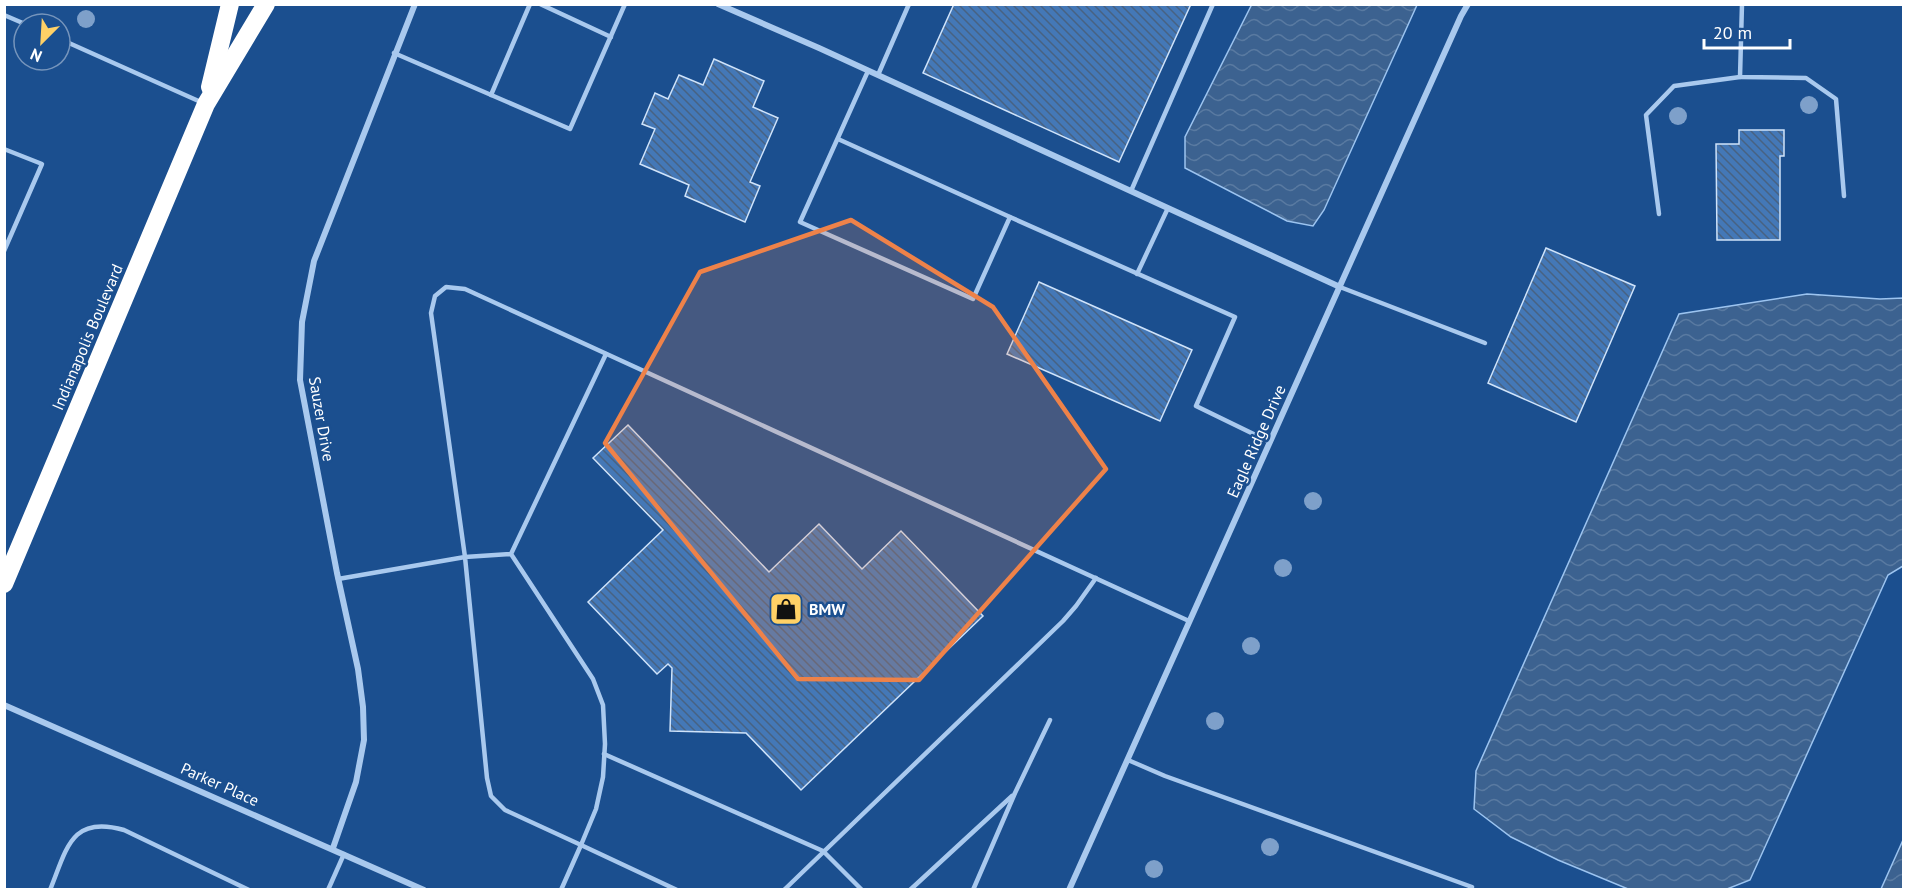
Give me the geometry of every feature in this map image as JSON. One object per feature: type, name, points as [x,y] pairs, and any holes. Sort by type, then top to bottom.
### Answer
[{"type":"highway","name":"Indianapolis Boulevard","points":[[206,104],[230,4]]},
{"type":"highway","name":"Indianapolis Boulevard","points":[[4,584],[206,104],[266,4]]},
{"type":"street","name":"Sauzer Drive","points":[[333,848],[356,782],[364,740],[363,707],[358,669],[338,579],[300,380],[302,322],[314,261],[415,4]]},
{"type":"street","points":[[718,4],[1340,287]]},
{"type":"street","name":"Eagle Ridge Drive","points":[[1070,890],[1468,4]]},
{"type":"street","name":"Parker Place","points":[[4,705],[424,890]]},
{"type":"lane","points":[[491,95],[530,4]]},
{"type":"lane","points":[[540,4],[610,37]]},
{"type":"lane","points":[[394,53],[570,129],[625,4]]},
{"type":"lane","points":[[878,75],[909,4]]},
{"type":"lane","points":[[1131,191],[1213,4]]},
{"type":"lane","points":[[1740,77],[1742,4]]},
{"type":"lane","points":[[72,44],[206,104]]},
{"type":"lane","points":[[868,71],[800,222],[973,299],[1010,217]]},
{"type":"lane","points":[[1659,214],[1647,115],[1674,86],[1740,77],[1806,78],[1836,99],[1844,196]]},
{"type":"lane","points":[[838,139],[1235,317],[1196,406],[1270,442]]},
{"type":"lane","points":[[4,149],[42,164],[4,250]]},
{"type":"lane","points":[[1137,274],[1168,208]]},
{"type":"lane","points":[[677,890],[505,810],[491,796],[487,778],[465,557],[431,314],[435,296],[446,287],[465,290],[1189,621]]},
{"type":"lane","points":[[1340,287],[1485,343]]},
{"type":"lane","points":[[511,554],[606,354]]},
{"type":"lane","points":[[338,579],[465,557],[511,554]]},
{"type":"lane","points":[[511,554],[593,679],[603,705],[603,777],[596,809],[561,890]]},
{"type":"lane","points":[[784,890],[1063,621],[1096,578]]},
{"type":"lane","points":[[973,890],[1050,720]]},
{"type":"lane","points":[[604,753],[824,851],[862,890]]},
{"type":"lane","points":[[1128,760],[1165,776],[1473,889]]},
{"type":"lane","points":[[910,890],[1015,793]]},
{"type":"lane","points":[[50,890],[64,855],[77,833],[92,826],[109,826],[124,830],[249,890]]},
{"type":"lane","points":[[328,890],[344,854]]},
{"type":"highlighted area","points":[[851,220],[993,307],[1106,469],[919,680],[798,679],[605,443],[700,272]]},
{"type":"water","points":[[1252,4],[1417,5],[1324,210],[1313,226],[1287,221],[1185,168],[1185,137]]},
{"type":"water","points":[[1807,294],[1880,299],[1903,298],[1903,566],[1888,575],[1750,880],[1727,889],[1628,889],[1558,860],[1511,837],[1474,809],[1476,771],[1679,314]]},
{"type":"water","points":[[1903,840],[1903,889],[1881,889]]},
{"type":"building","points":[[954,4],[1191,4],[1119,162],[923,73]]},
{"type":"building","points":[[714,59],[764,81],[753,107],[778,118],[750,182],[760,186],[745,222],[685,196],[689,185],[640,164],[655,129],[642,124],[655,93],[668,99],[679,75],[703,85]]},
{"type":"building","points":[[1739,130],[1784,130],[1784,156],[1780,156],[1780,240],[1717,240],[1716,144],[1739,144]]},
{"type":"building","points":[[1546,248],[1635,286],[1576,422],[1488,383]]},
{"type":"building","points":[[1039,282],[1192,350],[1160,421],[1007,354]]},
{"type":"building","name":"BMW","points":[[628,425],[769,572],[819,524],[862,569],[901,531],[983,616],[801,790],[746,733],[670,731],[672,668],[668,664],[657,674],[588,602],[663,530],[593,458]]},
{"type":"place","name":"BMW","points":[[786,609]]}]
